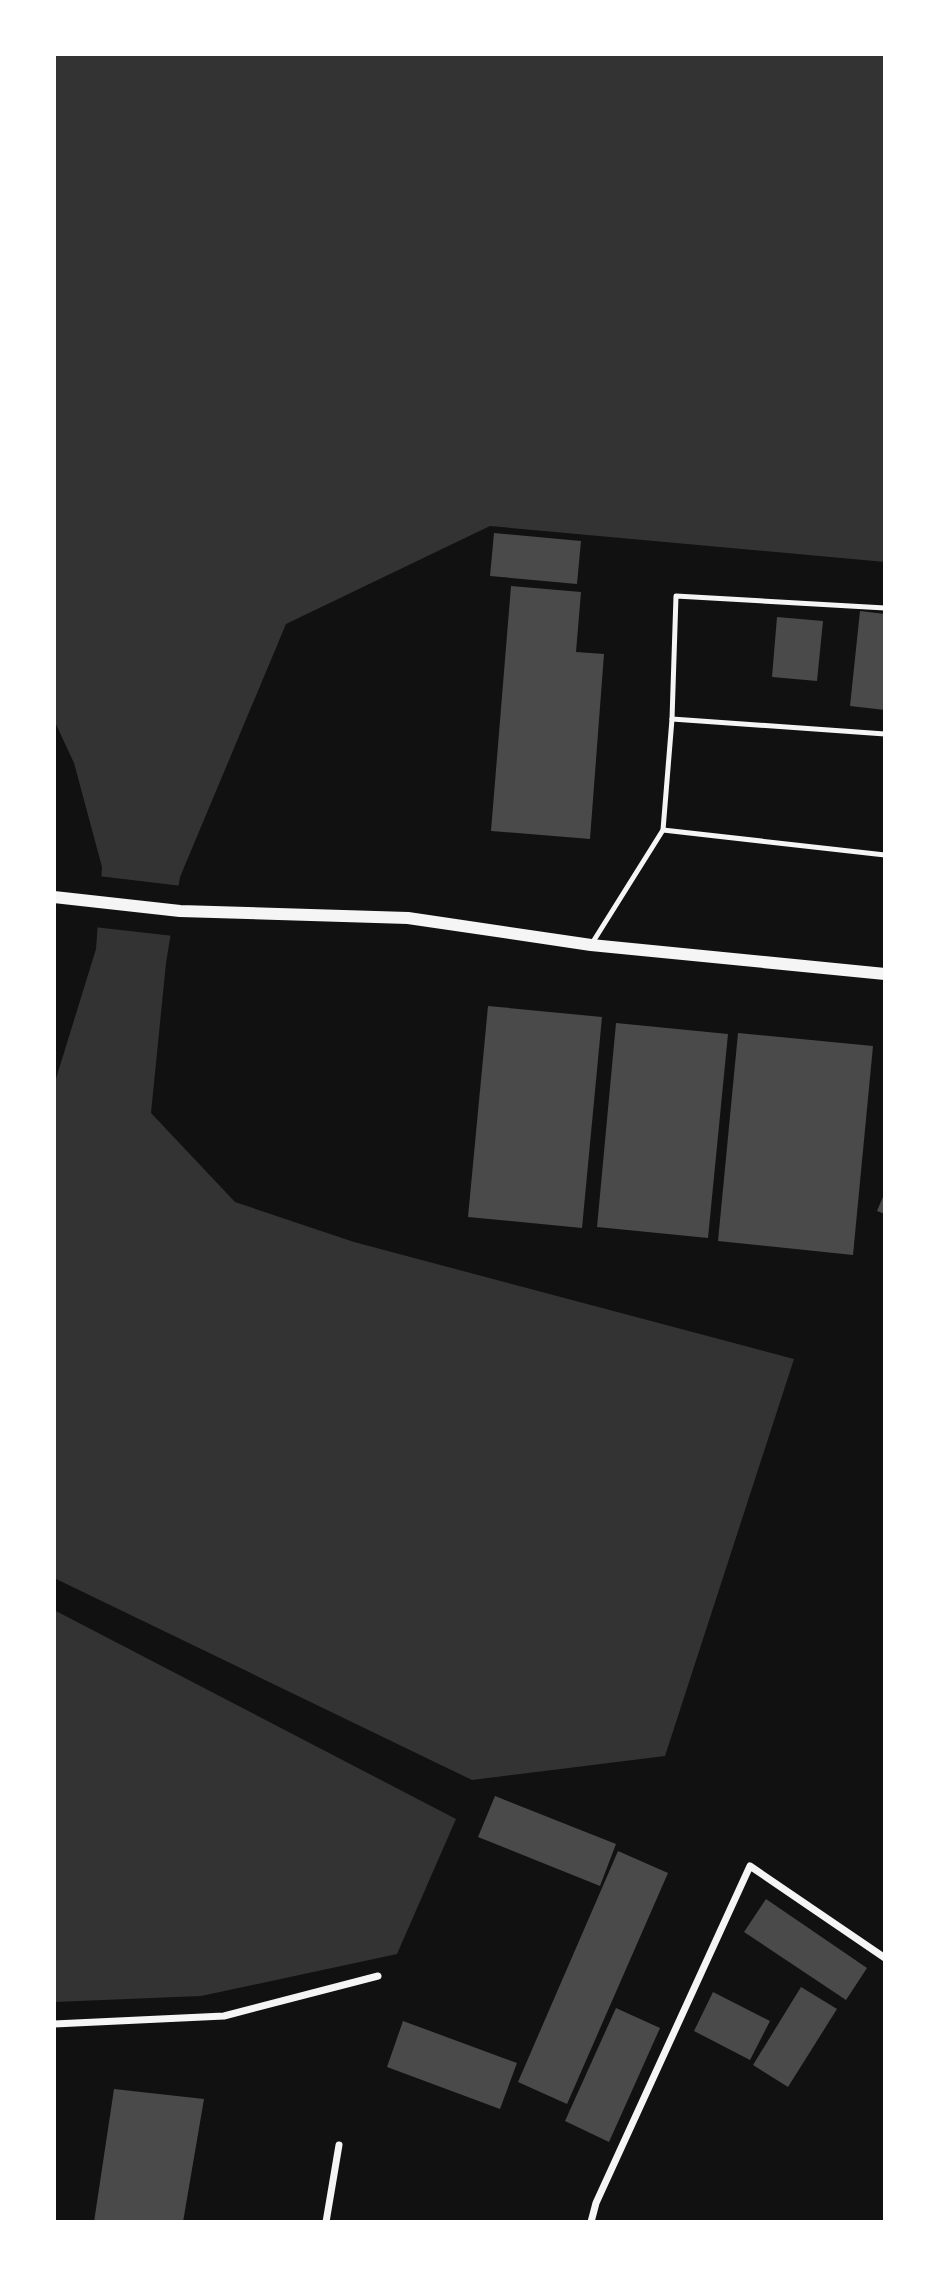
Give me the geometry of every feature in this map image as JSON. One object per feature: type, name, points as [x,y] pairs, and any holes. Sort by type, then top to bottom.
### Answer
[{"type":"street","points":[[54,897],[180,911],[408,918],[591,945],[885,974]]},
{"type":"street","points":[[592,2222],[596,2203],[750,1866],[885,1958]]},
{"type":"street","points":[[54,2024],[224,2016],[378,1976]]},
{"type":"street","points":[[326,2222],[339,2145]]},
{"type":"lane","points":[[591,945],[663,830],[672,719],[676,596],[885,608]]},
{"type":"lane","points":[[672,719],[885,734]]},
{"type":"lane","points":[[663,830],[885,855]]},
{"type":"shaded area","points":[[54,54],[885,54],[885,562],[490,526],[286,624],[180,877],[166,963],[151,1113],[235,1202],[354,1242],[794,1359],[665,1756],[472,1780],[54,1578],[54,1085],[96,949],[102,867],[74,763],[54,720]]},
{"type":"shaded area","points":[[54,1610],[456,1819],[397,1954],[201,1996],[54,2002]]},
{"type":"pier","points":[[98,876],[182,886],[174,936],[94,927]]},
{"type":"building","points":[[494,533],[581,541],[577,584],[490,576]]},
{"type":"building","points":[[511,586],[581,592],[576,652],[604,654],[590,839],[491,831]]},
{"type":"building","points":[[860,611],[885,614],[885,710],[850,706]]},
{"type":"building","points":[[777,617],[823,621],[817,681],[772,677]]},
{"type":"building","points":[[488,1006],[602,1017],[582,1228],[468,1217]]},
{"type":"building","points":[[616,1023],[728,1034],[708,1238],[597,1227]]},
{"type":"building","points":[[738,1033],[873,1046],[853,1255],[718,1241]]},
{"type":"building","points":[[885,1192],[885,1214],[877,1211]]},
{"type":"building","points":[[495,1796],[616,1844],[600,1886],[478,1837]]},
{"type":"building","points":[[618,1851],[668,1873],[567,2104],[518,2082]]},
{"type":"building","points":[[766,1899],[867,1968],[846,2000],[744,1932]]},
{"type":"building","points":[[801,1987],[837,2009],[788,2087],[753,2065]]},
{"type":"building","points":[[713,1992],[770,2021],[750,2060],[694,2031]]},
{"type":"building","points":[[616,2008],[660,2028],[609,2142],[565,2121]]},
{"type":"building","points":[[403,2021],[517,2063],[500,2109],[387,2067]]},
{"type":"building","points":[[114,2089],[204,2099],[183,2222],[94,2222]]}]
